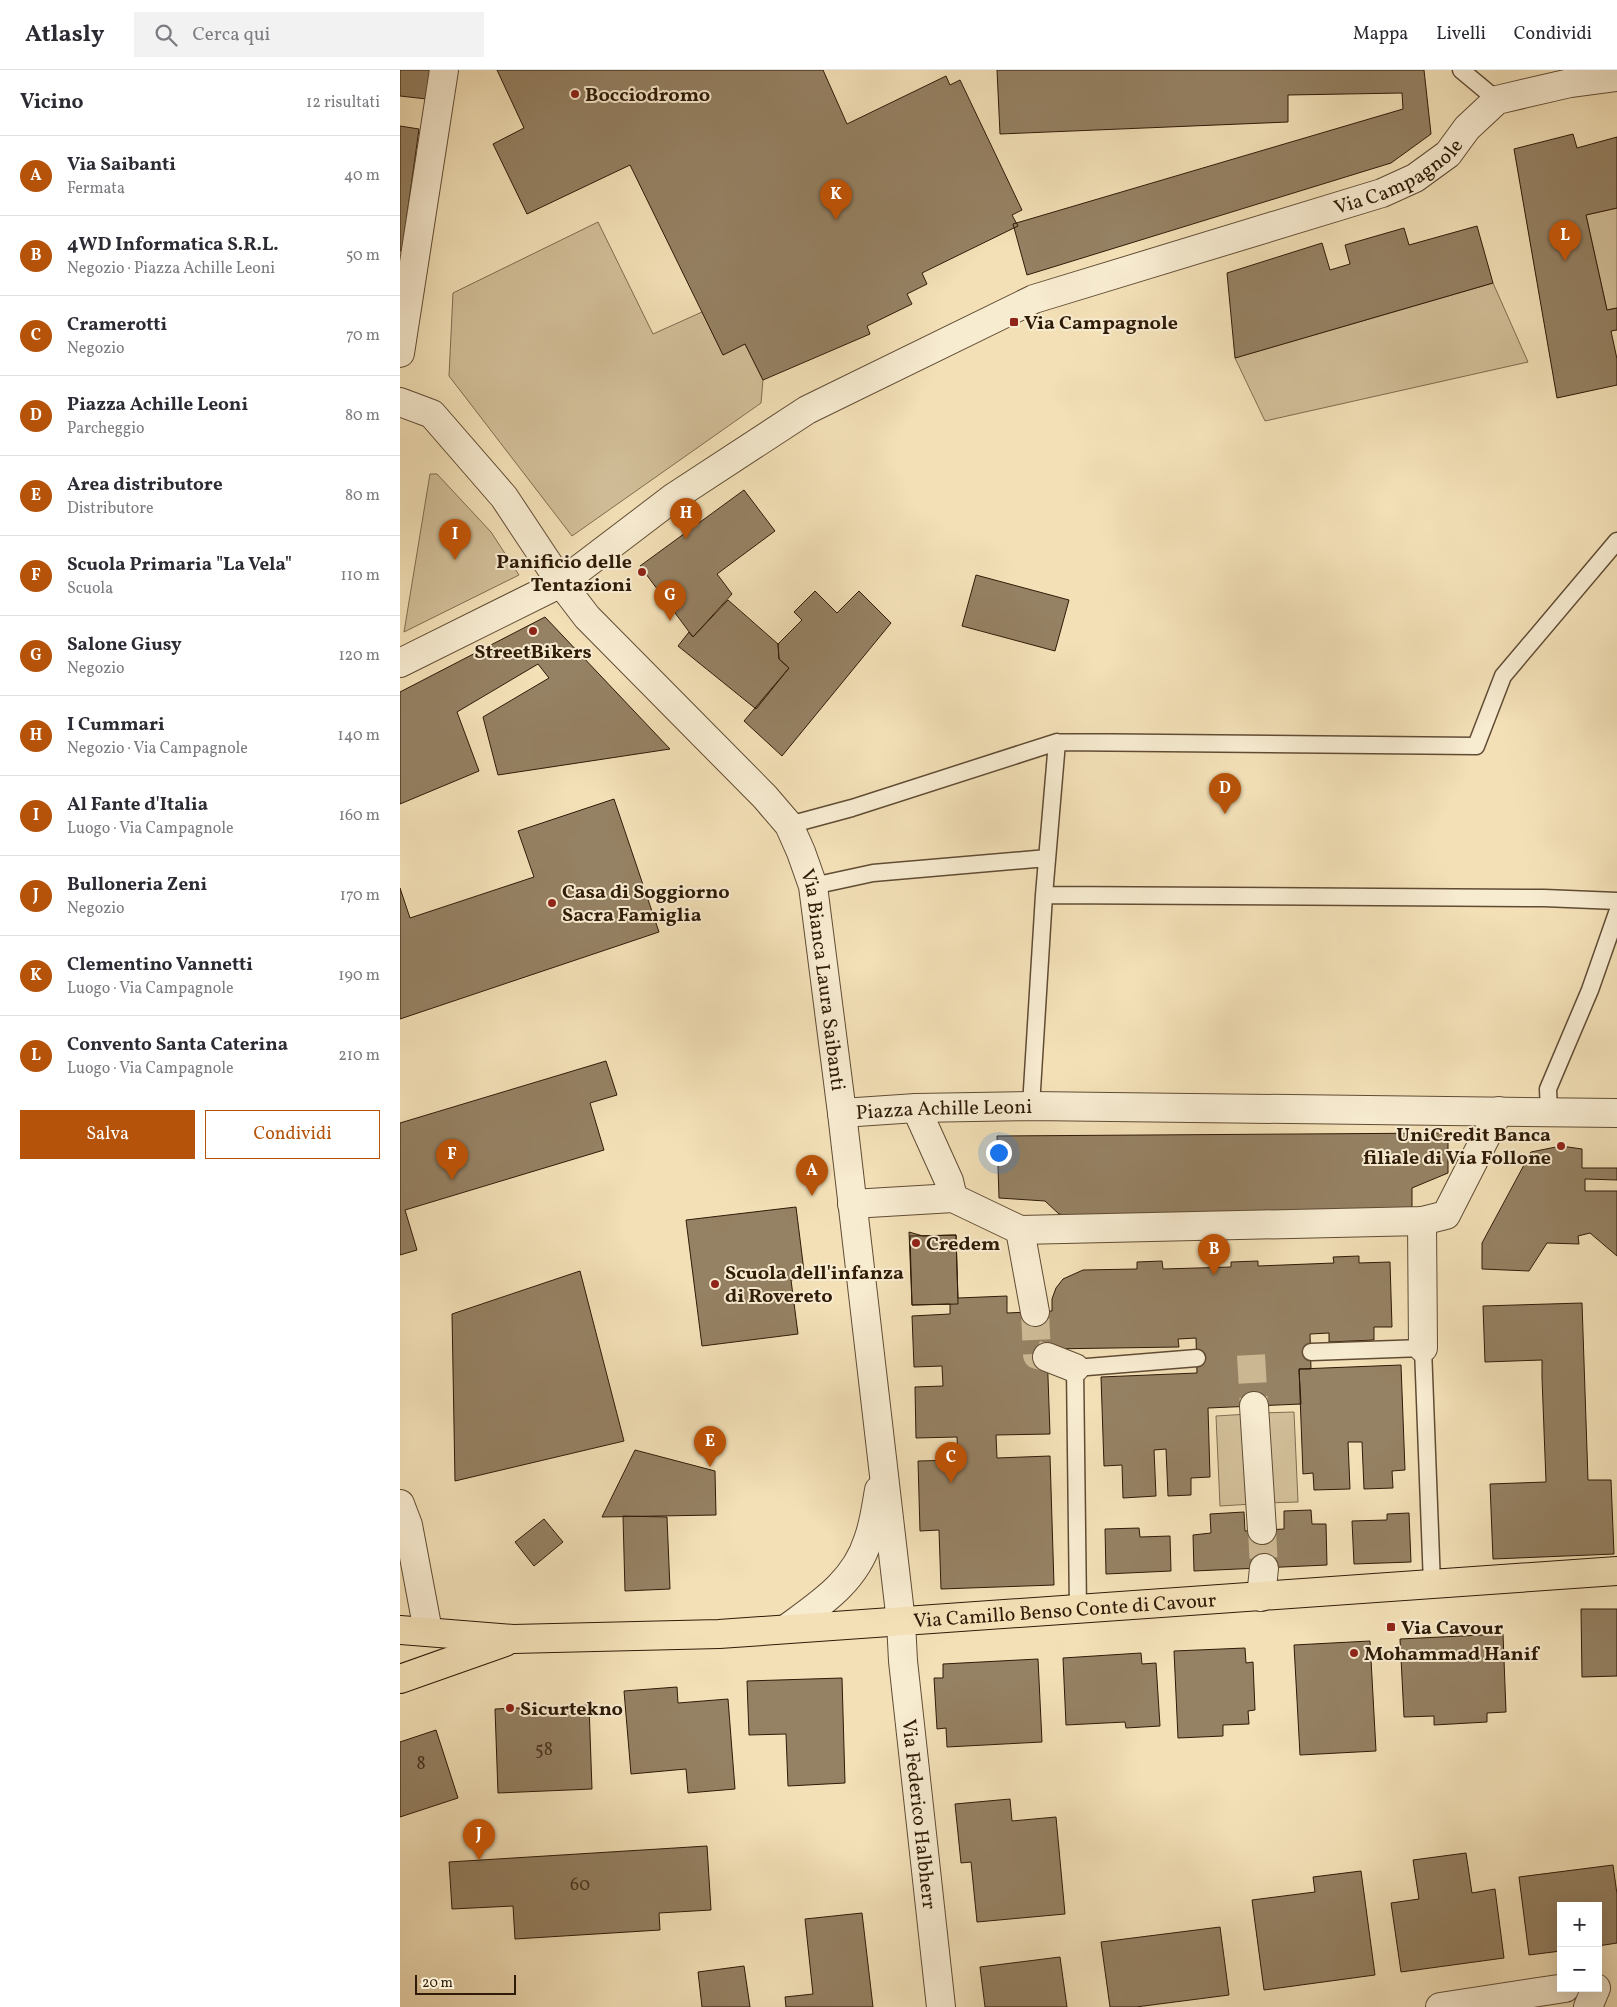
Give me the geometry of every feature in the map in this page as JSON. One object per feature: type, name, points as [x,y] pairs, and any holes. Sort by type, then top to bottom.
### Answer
[{"type":"main road","name":"Via Camillo Benso Conte di Cavour","points":[[400,1630],[513,1639],[709,1634],[1078,1610],[1617,1571]]},
{"type":"main road","name":"Via Camillo Benso Conte di Cavour","points":[[400,1679],[513,1639]]},
{"type":"street","points":[[400,353],[444,70]]},
{"type":"street","points":[[1497,100],[1570,83],[1617,76]]},
{"type":"street","name":"Via Campagnole","points":[[400,663],[561,583],[674,497],[807,410],[1034,299],[1382,193],[1415,178],[1448,154],[1467,128],[1497,100]]},
{"type":"street","name":"Via Bianca Laura Saibanti","points":[[400,402],[432,414],[504,497],[561,583],[587,617],[765,797],[789,826],[801,852],[812,886],[842,1113],[901,1622]]},
{"type":"street","name":"Piazza Achille Leoni","points":[[842,1113],[916,1108],[1032,1106],[1617,1113]]},
{"type":"street","points":[[916,1108],[949,1181],[953,1198]]},
{"type":"street","points":[[852,1204],[953,1198],[1020,1230],[1422,1221],[1446,1215],[1499,1111]]},
{"type":"street","points":[[1422,1221],[1424,1348]]},
{"type":"street","points":[[1020,1230],[1035,1312]]},
{"type":"street","points":[[1047,1357],[1075,1368]]},
{"type":"street","points":[[1254,1406],[1262,1530]]},
{"type":"street","name":"Via Bianca Laura Saibanti","points":[[786,1629],[834,1594],[854,1570],[868,1541],[884,1469]]},
{"type":"street","points":[[400,1504],[408,1525],[428,1631]]},
{"type":"street","points":[[1261,1597],[1264,1568]]},
{"type":"street","name":"Via Federico Halbherr","points":[[901,1622],[904,1671],[941,2007]]},
{"type":"street","points":[[1602,1982],[1617,1980]]},
{"type":"street","points":[[1440,2007],[1557,1989]]},
{"type":"street","points":[[1588,2007],[1594,1992]]},
{"type":"lane","points":[[1461,70],[1497,100]]},
{"type":"lane","points":[[789,826],[852,808],[1057,742],[1476,746],[1503,676],[1617,541]]},
{"type":"lane","points":[[1032,1106],[1044,895],[1057,742]]},
{"type":"lane","points":[[812,886],[873,873],[1047,858]]},
{"type":"lane","points":[[1044,895],[1535,898],[1617,901]]},
{"type":"lane","points":[[1549,1111],[1548,1089],[1590,990],[1617,913]]},
{"type":"lane","points":[[1311,1352],[1424,1348],[1432,1584]]},
{"type":"lane","points":[[1078,1610],[1075,1368],[1197,1358]]},
{"type":"shaded area","points":[[1617,208],[1617,308],[1607,310],[1586,215]]},
{"type":"shaded area","points":[[598,222],[653,334],[702,312],[723,355],[745,344],[763,380],[761,403],[572,536],[449,376],[453,293]]},
{"type":"shaded area","points":[[1493,283],[1528,362],[1265,421],[1235,358]]},
{"type":"shaded area","points":[[430,474],[437,474],[491,532],[519,575],[404,632]]},
{"type":"shaded area","points":[[1294,1412],[1298,1502],[1265,1503],[1261,1413]]},
{"type":"shaded area","points":[[1249,1414],[1253,1504],[1220,1506],[1216,1416]]},
{"type":"building","points":[[400,70],[430,70],[427,99],[400,96]]},
{"type":"building","points":[[497,70],[823,70],[847,124],[946,76],[950,85],[960,80],[1022,210],[1012,215],[1018,226],[922,273],[927,284],[907,294],[912,304],[867,326],[870,334],[763,380],[745,344],[723,355],[630,165],[527,214],[493,144],[524,128]]},
{"type":"building","points":[[997,70],[1424,70],[1431,134],[1391,163],[1027,275],[1013,224],[1403,109],[1402,93],[1288,95],[1288,122],[1000,134]]},
{"type":"building","points":[[400,126],[419,129],[402,251],[400,251]]},
{"type":"building","points":[[1573,134],[1577,148],[1617,137],[1617,208],[1586,215],[1607,310],[1617,308],[1617,330],[1611,331],[1617,359],[1617,385],[1557,398],[1514,149]]},
{"type":"building","points":[[1477,226],[1493,283],[1235,358],[1227,273],[1322,243],[1330,270],[1350,264],[1345,245],[1404,228],[1409,245]]},
{"type":"building","points":[[744,490],[775,531],[717,574],[732,594],[693,637],[640,566]]},
{"type":"building","points":[[976,575],[1069,600],[1055,651],[962,626]]},
{"type":"building","points":[[815,591],[837,613],[859,591],[891,623],[782,756],[744,721],[789,668],[779,659],[778,644],[802,620],[794,612]]},
{"type":"building","points":[[728,600],[778,644],[779,659],[789,668],[756,709],[678,646],[689,632],[693,637]]},
{"type":"building","points":[[545,617],[670,749],[498,775],[483,717],[549,678],[538,664],[457,712],[479,771],[400,804],[400,692]]},
{"type":"building","name":"Casa di Soggiorno Sacra Famiglia","points":[[614,799],[659,932],[400,1019],[400,888],[410,918],[534,877],[518,831]]},
{"type":"building","points":[[606,1061],[617,1095],[590,1103],[604,1150],[405,1210],[417,1250],[400,1255],[400,1123]]},
{"type":"building","points":[[1448,1133],[1448,1173],[1412,1188],[1412,1211],[1066,1215],[1059,1214],[1045,1201],[999,1198],[997,1136]]},
{"type":"building","points":[[1561,1146],[1582,1149],[1582,1168],[1617,1168],[1617,1180],[1585,1179],[1585,1191],[1617,1191],[1617,1256],[1590,1233],[1578,1236],[1579,1244],[1547,1243],[1529,1271],[1482,1269],[1482,1243],[1531,1152]]},
{"type":"building","points":[[796,1207],[805,1279],[791,1280],[798,1334],[702,1346],[686,1220]]},
{"type":"building","points":[[909,1232],[923,1236],[956,1235],[958,1304],[912,1305]]},
{"type":"building","points":[[956,1235],[958,1298],[1007,1296],[1007,1313],[1052,1311],[1052,1299],[1056,1288],[1063,1279],[1083,1270],[1137,1269],[1137,1262],[1162,1261],[1163,1269],[1231,1267],[1231,1262],[1258,1261],[1258,1266],[1334,1263],[1333,1257],[1359,1256],[1359,1263],[1390,1262],[1392,1327],[1374,1327],[1374,1340],[1329,1342],[1329,1333],[1310,1334],[1311,1369],[1299,1369],[1301,1404],[1208,1408],[1210,1477],[1191,1478],[1191,1495],[1168,1496],[1166,1449],[1154,1450],[1156,1496],[1123,1498],[1122,1465],[1104,1466],[1101,1377],[1197,1373],[1196,1338],[1178,1339],[1179,1347],[1047,1349],[1050,1434],[996,1435],[997,1458],[1050,1456],[1054,1585],[941,1589],[939,1530],[920,1531],[918,1461],[958,1460],[957,1437],[916,1438],[915,1387],[943,1386],[942,1366],[914,1367],[912,1316],[950,1314],[950,1304],[912,1305],[910,1236]]},
{"type":"building","points":[[580,1271],[624,1441],[455,1481],[452,1314]]},
{"type":"building","points":[[1582,1303],[1588,1480],[1611,1480],[1614,1554],[1493,1559],[1490,1484],[1546,1482],[1542,1360],[1485,1362],[1483,1306]]},
{"type":"building","points":[[1401,1365],[1405,1470],[1392,1471],[1393,1488],[1364,1489],[1362,1442],[1348,1442],[1350,1489],[1314,1490],[1313,1473],[1303,1474],[1299,1369]]},
{"type":"building","points":[[635,1450],[715,1471],[716,1515],[602,1517]]},
{"type":"building","points":[[1311,1510],[1312,1524],[1326,1524],[1327,1565],[1194,1571],[1193,1535],[1211,1533],[1210,1514],[1244,1512],[1245,1531],[1284,1529],[1284,1511]]},
{"type":"building","points":[[1409,1513],[1411,1562],[1354,1564],[1352,1521],[1387,1520],[1387,1514]]},
{"type":"building","points":[[623,1516],[667,1517],[670,1589],[625,1591]]},
{"type":"building","points":[[544,1519],[563,1542],[534,1566],[515,1542]]},
{"type":"building","points":[[1139,1528],[1140,1537],[1170,1536],[1171,1571],[1106,1574],[1105,1529]]},
{"type":"building","points":[[1581,1609],[1617,1609],[1617,1676],[1582,1677]]},
{"type":"building","points":[[1503,1634],[1506,1712],[1487,1713],[1487,1722],[1434,1725],[1434,1716],[1404,1717],[1400,1639]]},
{"type":"building","points":[[1370,1641],[1376,1751],[1300,1755],[1294,1645]]},
{"type":"building","points":[[1245,1648],[1246,1663],[1253,1662],[1255,1710],[1248,1711],[1249,1724],[1223,1725],[1223,1736],[1178,1738],[1174,1651]]},
{"type":"building","points":[[1141,1653],[1142,1664],[1156,1663],[1160,1726],[1126,1728],[1125,1722],[1066,1725],[1063,1658]]},
{"type":"building","points":[[1038,1659],[1042,1742],[947,1747],[946,1728],[937,1729],[934,1678],[943,1678],[943,1664]]},
{"type":"building","points":[[842,1678],[845,1783],[788,1786],[786,1734],[749,1735],[747,1681]]},
{"type":"building","points":[[677,1687],[678,1703],[728,1699],[735,1789],[688,1793],[686,1769],[631,1774],[624,1691]]},
{"type":"building","points":[[589,1705],[592,1789],[498,1793],[495,1709]]},
{"type":"building","points":[[436,1730],[458,1798],[400,1817],[400,1742]]},
{"type":"building","points":[[1010,1799],[1012,1821],[1056,1817],[1065,1914],[977,1922],[971,1862],[961,1863],[955,1804]]},
{"type":"building","points":[[707,1846],[711,1910],[659,1913],[660,1930],[515,1939],[513,1906],[452,1909],[449,1862]]},
{"type":"building","points":[[1466,1853],[1472,1893],[1495,1889],[1504,1958],[1401,1972],[1391,1903],[1419,1899],[1413,1860]]},
{"type":"building","points":[[1613,1865],[1617,1894],[1617,1943],[1602,1945],[1602,1902],[1557,1902],[1557,1952],[1529,1955],[1519,1877]]},
{"type":"building","points":[[1361,1871],[1375,1975],[1264,1990],[1252,1900],[1315,1892],[1313,1877]]},
{"type":"building","points":[[862,1913],[873,2007],[786,2007],[785,1997],[813,1994],[805,1919]]},
{"type":"building","points":[[1220,1927],[1229,1995],[1136,2007],[1110,2007],[1101,1942]]},
{"type":"building","points":[[1060,1957],[1067,2007],[985,2007],[980,1967]]},
{"type":"building","points":[[744,1966],[750,2007],[702,2007],[698,1972]]},
{"type":"tunnel","points":[[1035,1312],[1037,1355],[1047,1357]]},
{"type":"tunnel","points":[[1251,1355],[1254,1406]]},
{"type":"tunnel","points":[[1262,1530],[1264,1568]]},
{"type":"place","name":"Bocciodromo","points":[[575,94]]},
{"type":"place","name":"Clementino Vannetti","points":[[836,220]]},
{"type":"place","name":"Convento Santa Caterina","points":[[1565,261]]},
{"type":"place","name":"Via Campagnole","points":[[1014,322]]},
{"type":"place","name":"I Cummari","points":[[686,539]]},
{"type":"place","name":"Al Fante d'Italia","points":[[455,560]]},
{"type":"place","name":"Panificio delle Tentazioni","points":[[642,572]]},
{"type":"place","name":"Salone Giusy","points":[[670,621]]},
{"type":"place","name":"StreetBikers","points":[[533,631]]},
{"type":"place","name":"Piazza Achille Leoni","points":[[1225,814]]},
{"type":"place","name":"Casa di Soggiorno Sacra Famiglia","points":[[552,903]]},
{"type":"place","name":"UniCredit Banca filiale di Via Follone","points":[[1561,1146]]},
{"type":"place","name":"Scuola Primaria \"La Vela\"","points":[[452,1180]]},
{"type":"place","name":"Via Saibanti","points":[[812,1196]]},
{"type":"place","name":"Credem","points":[[916,1243]]},
{"type":"place","name":"4WD Informatica S.R.L.","points":[[1214,1275]]},
{"type":"place","name":"Scuola dell'infanza di Rovereto","points":[[715,1284]]},
{"type":"place","name":"Area distributore","points":[[710,1467]]},
{"type":"place","name":"Cramerotti","points":[[951,1483]]},
{"type":"place","name":"Via Cavour","points":[[1391,1627]]},
{"type":"place","name":"Mohammad Hanif","points":[[1354,1653]]},
{"type":"place","name":"Sicurtekno","points":[[510,1708]]},
{"type":"place","name":"Bulloneria Zeni","points":[[479,1860]]}]
